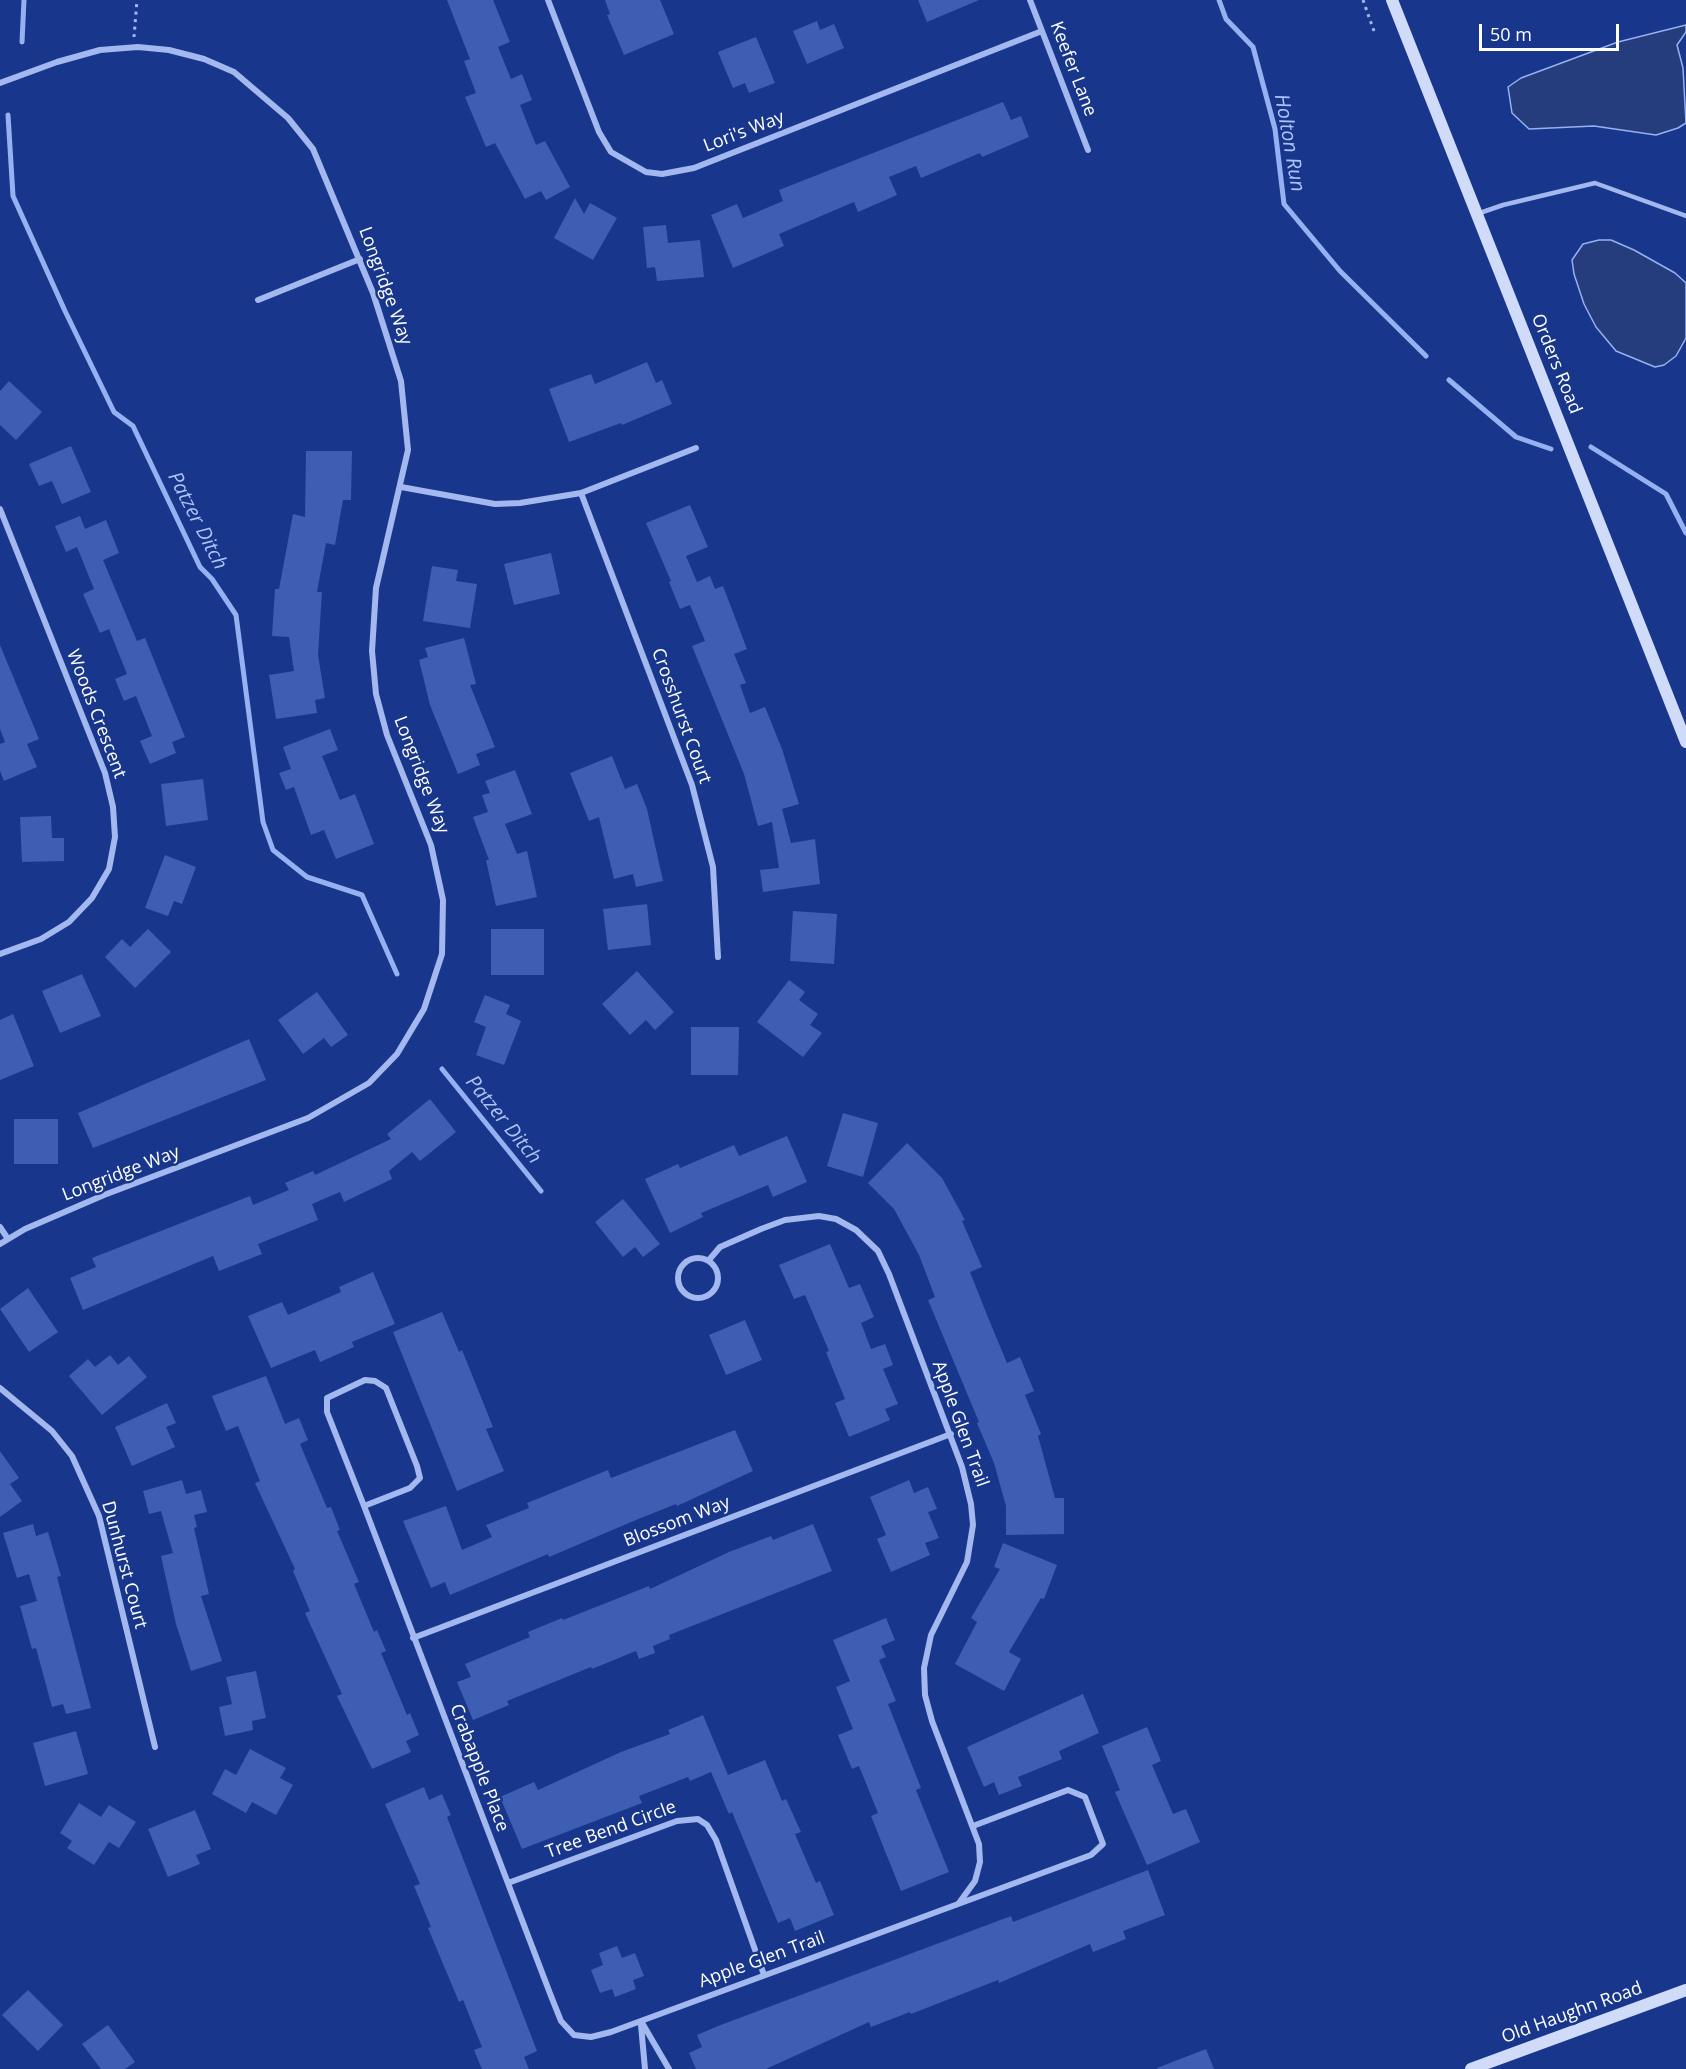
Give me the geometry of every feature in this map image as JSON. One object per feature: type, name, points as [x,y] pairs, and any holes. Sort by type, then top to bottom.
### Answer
[{"type":"street","name":"Lori's Way","points":[[548,0],[599,132],[612,152],[646,172],[662,174],[694,168],[1042,31]]},
{"type":"street","name":"Keefer Lane","points":[[1030,0],[1088,150]]},
{"type":"street","name":"Orders Road","points":[[1392,0],[1686,742]]},
{"type":"street","name":"Longridge Way","points":[[0,83],[57,62],[100,50],[134,48],[169,50],[204,59],[234,72],[288,118],[313,149],[360,259],[394,354],[401,381],[408,450],[376,588],[372,651],[376,694],[387,735],[431,845],[443,900],[442,954],[424,1009],[397,1054],[369,1083],[308,1118],[104,1196],[25,1229],[0,1244]]},
{"type":"street","points":[[258,300],[360,259]]},
{"type":"street","points":[[401,488],[495,504],[581,493],[696,448]]},
{"type":"street","name":"Crosshurst Court","points":[[581,493],[692,785],[713,867],[718,957]]},
{"type":"street","name":"Woods Crescent","points":[[0,509],[105,772],[113,807],[115,837],[109,869],[92,898],[69,921],[41,939],[0,954]]},
{"type":"street","name":"Apple Glen Trail","points":[[709,1260],[720,1247],[785,1220],[819,1216],[836,1219],[856,1230],[878,1251],[882,1259],[950,1434],[968,1490],[973,1524],[967,1562],[931,1635],[924,1668],[925,1695],[932,1721],[980,1844],[980,1862],[975,1881],[958,1904]]},
{"type":"street","points":[[0,1227],[8,1239]]},
{"type":"street","name":"Apple Glen Trail","points":[[695,1257],[709,1260],[714,1265],[719,1279],[713,1292],[701,1298],[687,1296],[682,1291],[678,1277],[683,1264],[695,1257]]},
{"type":"street","name":"Crabapple Place","points":[[364,1506],[410,1488],[420,1478],[386,1388],[375,1381],[364,1380],[327,1398],[327,1412],[561,2021],[574,2035]]},
{"type":"street","name":"Dunhurst Court","points":[[0,1388],[51,1431],[72,1456],[99,1516],[155,1747]]},
{"type":"street","name":"Blossom Way","points":[[413,1638],[950,1434]]},
{"type":"street","name":"Apple Glen Trail","points":[[574,2035],[591,2037],[641,2021],[1091,1856],[1103,1844],[1085,1797],[1068,1790],[973,1826]]},
{"type":"street","name":"Tree Bend Circle","points":[[508,1883],[677,1821],[698,1819],[707,1825],[716,1840],[764,1975]]},
{"type":"street","name":"Old Haughn Road","points":[[1471,2069],[1686,1990]]},
{"type":"street","points":[[641,2021],[645,2069]]},
{"type":"street","points":[[641,2021],[669,2069]]},
{"type":"lane","points":[[1477,214],[1503,204],[1595,183],[1686,216]]},
{"type":"path","points":[[134,48],[137,0]]},
{"type":"path","points":[[1363,0],[1375,34]]},
{"type":"water","points":[[1686,25],[1686,32],[1677,45],[1683,68],[1686,123],[1678,128],[1656,135],[1594,126],[1529,129],[1512,113],[1508,87],[1521,78],[1618,42]]},
{"type":"water","points":[[1611,240],[1634,250],[1675,273],[1686,283],[1686,338],[1676,356],[1664,365],[1655,367],[1616,351],[1596,327],[1584,304],[1572,260],[1583,244]]},
{"type":"building","points":[[447,0],[493,0],[510,42],[498,47],[511,79],[522,74],[532,100],[520,105],[536,145],[545,141],[570,187],[546,200],[541,191],[525,199],[495,143],[486,147],[465,97],[476,93],[464,61],[470,59]]},
{"type":"building","points":[[605,0],[660,0],[674,34],[624,55],[607,15],[610,14]]},
{"type":"building","points":[[918,0],[979,0],[927,22]]},
{"type":"building","points":[[817,21],[820,30],[834,24],[844,48],[807,64],[793,31]]},
{"type":"building","points":[[756,37],[775,83],[749,93],[745,83],[733,88],[718,52]]},
{"type":"building","points":[[1003,102],[1011,120],[1021,116],[1029,137],[982,157],[980,153],[921,178],[916,166],[889,177],[897,195],[858,212],[854,202],[779,234],[784,246],[733,268],[711,215],[737,204],[743,218],[783,201],[779,190]]},
{"type":"building","points":[[575,198],[584,214],[590,203],[617,218],[593,260],[554,238]]},
{"type":"building","points":[[666,225],[668,243],[700,240],[704,277],[657,281],[655,267],[647,268],[643,227]]},
{"type":"building","points":[[647,362],[656,383],[662,380],[672,404],[622,425],[621,423],[569,442],[549,389],[591,374],[595,384]]},
{"type":"building","points":[[9,381],[42,412],[16,440],[0,425],[0,391]]},
{"type":"building","points":[[71,446],[91,492],[62,504],[52,481],[39,486],[29,464]]},
{"type":"building","points":[[306,451],[352,451],[351,500],[343,500],[335,545],[326,543],[317,592],[322,592],[318,655],[325,698],[315,700],[317,713],[276,719],[269,675],[294,671],[289,637],[272,636],[275,589],[279,589],[293,514],[305,517]]},
{"type":"building","points":[[690,505],[708,547],[686,556],[697,582],[710,576],[715,589],[723,586],[747,649],[734,654],[746,683],[740,685],[750,713],[765,707],[782,749],[799,804],[782,809],[791,843],[815,839],[820,884],[763,892],[760,870],[779,868],[772,822],[758,826],[744,774],[692,646],[705,641],[690,605],[680,609],[669,582],[671,581],[646,523]]},
{"type":"building","points":[[80,516],[85,529],[106,520],[119,553],[103,560],[137,641],[145,638],[185,737],[172,742],[176,753],[150,764],[140,741],[152,736],[136,696],[124,701],[115,679],[127,674],[109,629],[100,633],[83,594],[94,589],[77,547],[66,552],[55,526]]},
{"type":"building","points":[[551,553],[560,594],[514,605],[504,564]]},
{"type":"building","points":[[432,566],[458,570],[456,581],[477,584],[470,628],[423,621]]},
{"type":"building","points":[[464,638],[476,684],[470,685],[495,747],[476,754],[480,765],[458,774],[430,705],[419,660],[428,657],[425,648]]},
{"type":"building","points":[[0,645],[39,739],[27,744],[37,767],[4,781],[0,771],[0,744],[5,742],[0,729]]},
{"type":"building","points":[[330,729],[338,750],[322,756],[340,800],[355,794],[374,844],[336,859],[324,830],[311,835],[294,787],[286,790],[279,773],[291,769],[283,747]]},
{"type":"building","points":[[612,756],[625,789],[637,784],[647,809],[663,881],[636,887],[633,874],[614,879],[599,817],[589,821],[570,773]]},
{"type":"building","points":[[515,770],[532,814],[505,824],[517,854],[527,851],[537,897],[496,906],[486,860],[489,860],[473,817],[488,812],[482,795],[490,793],[485,781]]},
{"type":"building","points":[[203,779],[208,820],[166,826],[161,784]]},
{"type":"building","points":[[51,816],[52,838],[64,838],[64,861],[22,862],[20,817]]},
{"type":"building","points":[[165,855],[196,867],[182,904],[174,901],[168,916],[145,908]]},
{"type":"building","points":[[647,904],[651,945],[608,950],[603,909]]},
{"type":"building","points":[[793,911],[837,914],[834,964],[790,961]]},
{"type":"building","points":[[148,929],[171,952],[135,988],[105,957],[122,939],[130,947]]},
{"type":"building","points":[[491,929],[544,929],[544,975],[491,975]]},
{"type":"building","points":[[637,971],[674,1012],[655,1030],[646,1020],[630,1035],[602,1004]]},
{"type":"building","points":[[82,974],[101,1016],[60,1033],[42,991]]},
{"type":"building","points":[[789,980],[805,992],[799,1000],[818,1014],[810,1025],[822,1033],[803,1057],[757,1022]]},
{"type":"building","points":[[317,992],[348,1035],[331,1047],[324,1038],[303,1054],[278,1020]]},
{"type":"building","points":[[485,995],[510,1005],[506,1014],[521,1021],[504,1065],[476,1055],[486,1027],[474,1022]]},
{"type":"building","points":[[13,1014],[34,1066],[0,1080],[0,1020]]},
{"type":"building","points":[[691,1027],[739,1027],[738,1075],[691,1075]]},
{"type":"building","points":[[249,1039],[266,1080],[93,1148],[78,1113]]},
{"type":"building","points":[[430,1099],[456,1132],[420,1161],[412,1152],[389,1171],[392,1179],[344,1202],[340,1192],[312,1204],[318,1220],[258,1244],[262,1254],[219,1271],[213,1256],[83,1310],[70,1278],[96,1267],[92,1258],[250,1196],[253,1205],[289,1190],[285,1183],[313,1171],[315,1175],[391,1139],[387,1134]]},
{"type":"building","points":[[843,1113],[878,1123],[863,1177],[827,1166]]},
{"type":"building","points":[[14,1119],[58,1119],[58,1164],[14,1164]]},
{"type":"building","points":[[787,1136],[807,1182],[773,1197],[768,1185],[701,1213],[703,1217],[670,1233],[645,1179],[678,1164],[680,1168],[734,1145],[739,1156]]},
{"type":"building","points":[[907,1143],[942,1178],[965,1220],[962,1221],[982,1267],[970,1272],[987,1315],[1007,1363],[1020,1357],[1034,1391],[1025,1395],[1041,1434],[1038,1436],[1055,1498],[1064,1498],[1064,1534],[1006,1535],[1006,1506],[994,1463],[928,1300],[935,1297],[919,1255],[894,1209],[868,1183]]},
{"type":"building","points":[[623,1199],[660,1244],[643,1257],[635,1247],[623,1257],[595,1222]]},
{"type":"building","points":[[830,1244],[849,1288],[860,1284],[874,1317],[861,1323],[871,1349],[885,1344],[893,1365],[883,1369],[898,1404],[885,1409],[890,1420],[849,1437],[835,1403],[845,1399],[826,1352],[829,1351],[805,1295],[794,1299],[779,1265]]},
{"type":"building","points":[[373,1272],[395,1324],[352,1342],[354,1347],[320,1362],[315,1350],[271,1368],[248,1316],[282,1302],[288,1315],[341,1292],[339,1287]]},
{"type":"building","points":[[28,1288],[58,1332],[29,1352],[0,1309]]},
{"type":"building","points":[[442,1312],[459,1352],[462,1350],[493,1427],[486,1429],[504,1471],[457,1491],[393,1332]]},
{"type":"building","points":[[745,1320],[762,1360],[726,1375],[709,1335]]},
{"type":"building","points":[[110,1355],[118,1365],[129,1356],[147,1377],[102,1415],[69,1376],[88,1359],[95,1367]]},
{"type":"building","points":[[266,1376],[285,1424],[299,1418],[308,1440],[300,1444],[327,1508],[331,1507],[340,1530],[337,1531],[359,1582],[354,1584],[374,1632],[377,1630],[386,1651],[381,1653],[407,1715],[410,1713],[419,1735],[406,1741],[411,1752],[372,1769],[337,1696],[342,1694],[305,1613],[310,1611],[293,1571],[295,1569],[255,1483],[260,1481],[238,1426],[226,1431],[212,1396]]},
{"type":"building","points":[[167,1403],[176,1423],[166,1427],[175,1447],[132,1466],[115,1427]]},
{"type":"building","points":[[735,1430],[753,1471],[677,1506],[676,1504],[549,1557],[548,1554],[450,1595],[445,1582],[431,1588],[403,1521],[446,1506],[462,1550],[492,1537],[486,1525],[529,1508],[527,1503],[608,1470],[611,1478]]},
{"type":"building","points":[[0,1451],[19,1478],[10,1484],[22,1501],[0,1517]]},
{"type":"building","points":[[182,1480],[186,1494],[201,1490],[207,1512],[194,1515],[197,1527],[194,1528],[209,1594],[201,1596],[222,1661],[191,1671],[176,1624],[161,1556],[173,1553],[161,1511],[149,1514],[143,1491]]},
{"type":"building","points":[[909,1480],[914,1493],[928,1487],[937,1509],[928,1512],[939,1538],[925,1543],[930,1555],[891,1572],[877,1539],[886,1535],[870,1497]]},
{"type":"building","points":[[33,1524],[36,1536],[48,1532],[61,1576],[57,1577],[91,1708],[66,1714],[63,1704],[52,1707],[36,1648],[32,1649],[20,1606],[37,1601],[29,1574],[17,1578],[3,1533]]},
{"type":"building","points":[[813,1524],[832,1571],[669,1635],[670,1639],[653,1646],[655,1653],[639,1659],[636,1651],[592,1669],[591,1667],[507,1701],[509,1705],[473,1720],[457,1682],[471,1677],[465,1664],[530,1637],[528,1632],[562,1618],[563,1620],[649,1586],[650,1589],[729,1552],[771,1536],[773,1540]]},
{"type":"building","points":[[1003,1543],[1057,1565],[1044,1599],[1041,1598],[1009,1652],[1021,1659],[1004,1691],[955,1664],[977,1622],[971,1618],[1000,1569],[994,1567]]},
{"type":"building","points":[[886,1618],[895,1640],[881,1646],[886,1657],[879,1660],[896,1701],[888,1704],[921,1788],[916,1790],[949,1872],[901,1891],[871,1816],[878,1813],[859,1766],[852,1769],[838,1735],[853,1729],[836,1687],[850,1681],[833,1640]]},
{"type":"building","points":[[256,1671],[266,1718],[252,1721],[253,1730],[225,1736],[219,1707],[232,1704],[226,1677]]},
{"type":"building","points":[[1083,1694],[1099,1733],[1059,1751],[1062,1759],[1018,1777],[1022,1786],[999,1795],[994,1782],[984,1787],[967,1747]]},
{"type":"building","points":[[703,1715],[728,1775],[765,1760],[782,1801],[786,1799],[801,1832],[795,1834],[816,1883],[820,1881],[834,1915],[795,1931],[790,1918],[778,1923],[732,1812],[729,1814],[711,1772],[690,1781],[688,1777],[639,1796],[642,1803],[522,1849],[500,1797],[534,1782],[538,1790],[621,1752],[670,1734],[668,1730]]},
{"type":"building","points":[[1147,1727],[1161,1761],[1152,1765],[1173,1814],[1186,1809],[1200,1842],[1147,1865],[1115,1792],[1120,1790],[1102,1746]]},
{"type":"building","points":[[76,1731],[88,1774],[45,1786],[33,1743]]},
{"type":"building","points":[[250,1749],[286,1768],[280,1778],[293,1785],[276,1815],[252,1802],[246,1813],[212,1794],[225,1769],[236,1775]]},
{"type":"building","points":[[424,1787],[429,1800],[442,1794],[451,1815],[447,1817],[537,2051],[524,2057],[529,2069],[482,2069],[474,2050],[482,2047],[463,2000],[459,2002],[428,1928],[431,1927],[414,1886],[420,1884],[385,1804]]},
{"type":"building","points":[[79,1803],[101,1817],[109,1805],[136,1822],[119,1848],[109,1842],[94,1865],[67,1848],[72,1841],[60,1833]]},
{"type":"building","points":[[195,1810],[211,1849],[196,1855],[200,1864],[168,1877],[148,1829]]},
{"type":"building","points":[[1148,1870],[1165,1915],[1123,1931],[1126,1939],[1093,1952],[1090,1944],[999,1983],[998,1980],[871,2027],[869,2022],[766,2069],[696,2069],[689,2053],[702,2047],[697,2035],[718,2026],[1011,1916],[1013,1922]]},
{"type":"building","points":[[617,1946],[622,1958],[635,1953],[644,1976],[633,1980],[636,1989],[615,1997],[612,1989],[600,1993],[591,1970],[603,1965],[599,1953]]},
{"type":"building","points":[[28,1990],[63,2025],[38,2051],[2,2015]]},
{"type":"building","points":[[108,2025],[135,2062],[125,2069],[101,2069],[82,2044]]},
{"type":"building","points":[[1206,2049],[1214,2069],[1157,2068]]},
{"type":"waterway","name":"Patzer Ditch","points":[[22,42],[24,0]]},
{"type":"waterway","name":"Holton Run","points":[[1219,0],[1226,19],[1253,47],[1275,129],[1284,204],[1340,271],[1426,356]]},
{"type":"waterway","name":"Patzer Ditch","points":[[8,115],[13,196],[65,311],[114,412],[133,426],[200,567],[212,579],[236,615],[263,822],[273,850],[307,877],[362,895],[397,974]]},
{"type":"waterway","name":"Holton Run","points":[[1449,380],[1516,437],[1551,449]]},
{"type":"waterway","name":"Holton Run","points":[[1591,447],[1666,494],[1686,533]]},
{"type":"waterway","name":"Patzer Ditch","points":[[442,1069],[541,1191]]}]
